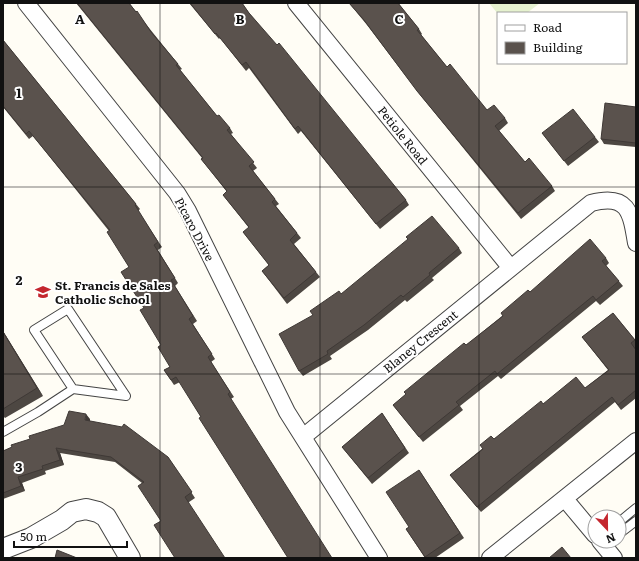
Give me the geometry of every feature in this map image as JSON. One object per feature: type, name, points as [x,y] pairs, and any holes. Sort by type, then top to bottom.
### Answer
[{"type":"street","name":"Picaro Drive","points":[[26,3],[177,193],[188,212],[287,412],[303,436]]},
{"type":"street","name":"Petiole Road","points":[[296,3],[510,268]]},
{"type":"street","name":"Blaney Crescent","points":[[303,436],[579,211],[591,203],[605,199],[617,200],[626,207],[632,220],[636,243]]},
{"type":"street","points":[[303,436],[379,558]]},
{"type":"street","points":[[490,558],[636,441]]},
{"type":"street","points":[[565,499],[587,524]]},
{"type":"street","points":[[3,549],[31,538],[62,520],[72,512],[86,509],[98,512],[106,517],[130,558]]},
{"type":"lane","points":[[3,432],[38,412],[73,389],[126,396],[68,309],[34,330],[73,389]]},
{"type":"lane","points":[[627,515],[636,508]]},
{"type":"lane","points":[[627,527],[636,520]]},
{"type":"green space","points":[[489,3],[540,3],[528,12],[497,13]]},
{"type":"building","points":[[77,3],[129,3],[136,12],[137,11],[151,32],[178,64],[176,65],[217,116],[219,115],[230,128],[227,130],[254,162],[249,166],[275,199],[272,202],[297,233],[290,240],[316,272],[284,298],[262,271],[269,265],[243,232],[249,227],[223,195],[227,191],[201,159],[203,158]]},
{"type":"building","points":[[190,3],[242,3],[277,45],[279,43],[406,200],[376,224],[298,126],[295,129],[246,62],[242,65]]},
{"type":"building","points":[[349,3],[398,3],[419,29],[417,30],[447,67],[450,64],[487,110],[494,105],[505,118],[495,126],[525,162],[529,158],[552,186],[518,213],[417,91],[364,20]]},
{"type":"building","points":[[3,40],[136,204],[135,205],[158,242],[154,245],[175,278],[171,280],[193,316],[189,319],[212,354],[208,357],[230,392],[228,394],[332,558],[288,558],[199,418],[201,417],[176,377],[171,380],[164,370],[170,367],[158,347],[161,345],[140,310],[144,308],[121,272],[129,267],[107,232],[110,230],[29,131],[26,134],[3,106]]},
{"type":"building","points":[[605,103],[636,107],[636,143],[601,139]]},
{"type":"building","points":[[573,109],[595,137],[564,161],[542,133]]},
{"type":"building","points":[[432,216],[459,248],[429,273],[430,275],[403,297],[401,295],[364,325],[327,351],[328,354],[299,371],[279,334],[313,315],[310,311],[339,291],[341,294],[408,239],[406,237]]},
{"type":"building","points":[[590,239],[606,258],[602,261],[619,281],[596,300],[593,296],[497,374],[495,371],[456,402],[459,405],[419,437],[393,405],[406,394],[404,392],[464,343],[466,345],[503,316],[501,313],[528,290],[530,292]]},
{"type":"building","points":[[613,313],[635,340],[631,343],[636,350],[636,390],[618,405],[612,397],[477,507],[450,475],[483,449],[480,445],[491,436],[494,439],[541,401],[543,404],[576,377],[585,388],[609,370],[582,337]]},
{"type":"building","points":[[3,332],[37,388],[3,409]]},
{"type":"building","points":[[69,411],[86,414],[85,420],[122,427],[124,424],[168,457],[192,492],[185,497],[225,558],[175,558],[154,525],[161,521],[138,486],[144,482],[111,457],[56,448],[60,460],[42,466],[43,469],[18,477],[21,486],[3,493],[3,451],[12,447],[11,445],[30,439],[29,436],[64,425]]},
{"type":"building","points":[[382,413],[405,448],[368,478],[342,447]]},
{"type":"building","points":[[419,470],[460,533],[425,557],[406,529],[409,527],[386,492]]},
{"type":"building","points":[[562,547],[571,558],[549,558]]},
{"type":"building","points":[[57,550],[77,558],[55,558]]},
{"type":"place","name":"St. Francis de Sales Catholic School","points":[[43,292]]}]
